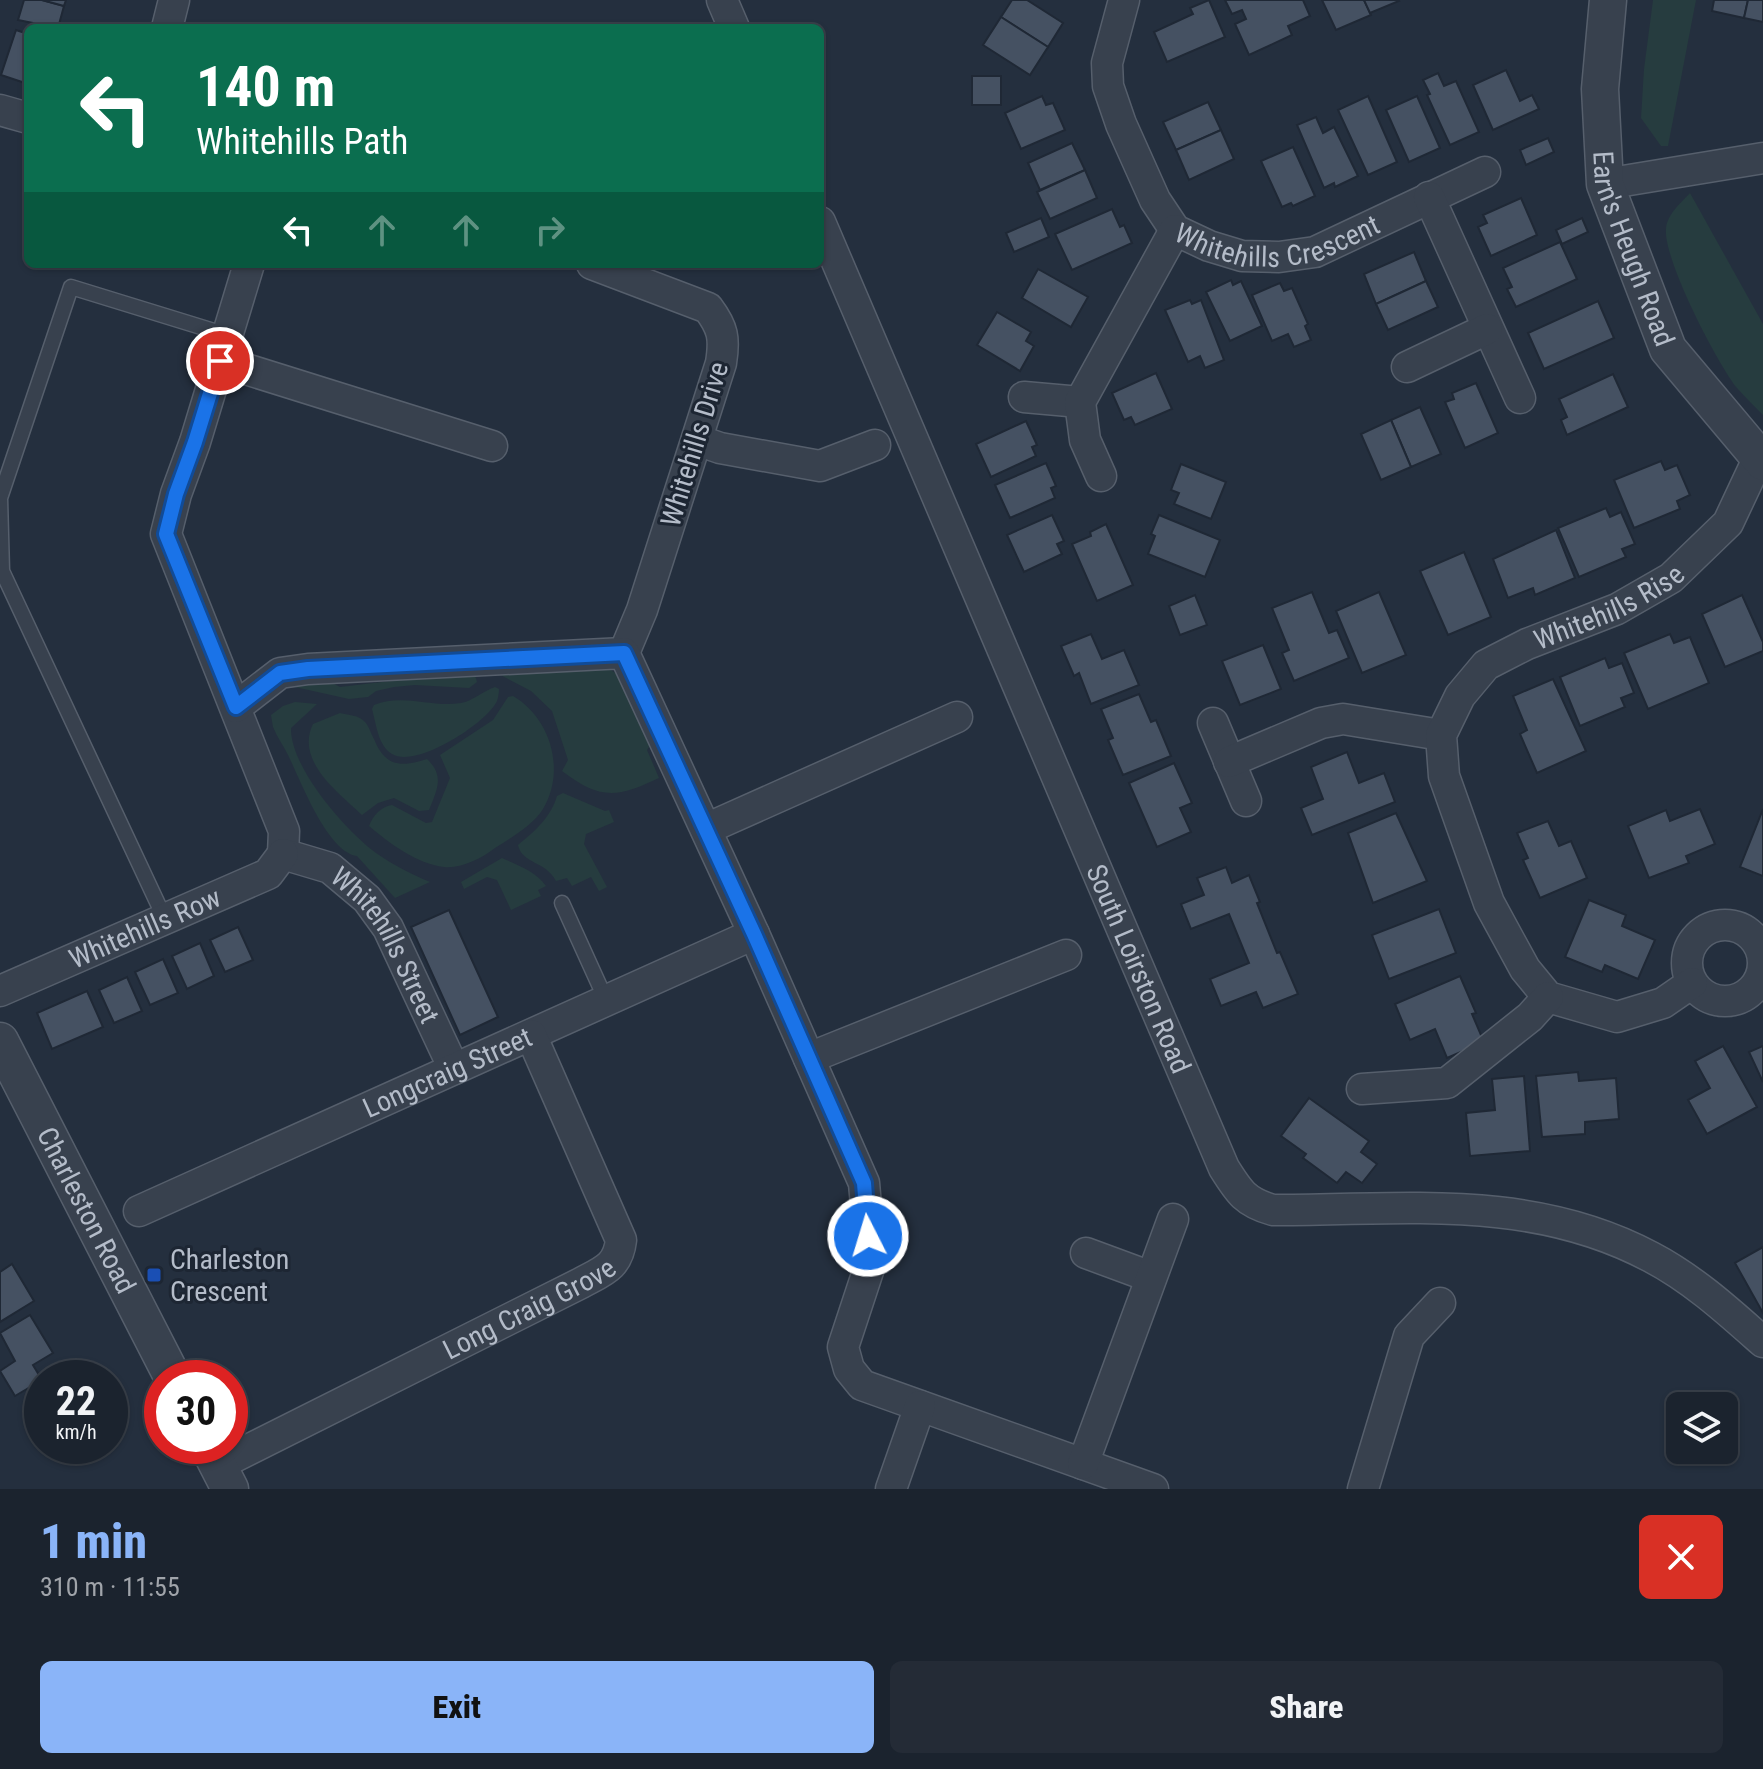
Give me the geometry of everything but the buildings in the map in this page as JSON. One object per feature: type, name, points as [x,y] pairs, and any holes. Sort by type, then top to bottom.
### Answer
[{"type":"street","points":[[168,24],[174,0]]},
{"type":"street","points":[[722,0],[732,24]]},
{"type":"street","name":"Whitehills Crescent","points":[[1124,0],[1107,63],[1108,86],[1137,163],[1155,200],[1175,230],[1209,246],[1242,256],[1279,257],[1315,252],[1485,172]]},
{"type":"street","name":"Earn's Heugh Road","points":[[1608,0],[1600,89],[1605,184],[1668,349],[1760,461]]},
{"type":"street","points":[[0,110],[24,117]]},
{"type":"street","points":[[1605,184],[1763,158]]},
{"type":"street","points":[[1429,197],[1520,398]]},
{"type":"street","points":[[1101,476],[1085,440],[1080,402],[1175,230]]},
{"type":"street","name":"South Loirston Road","points":[[824,231],[1224,1168],[1238,1191],[1254,1205],[1273,1210],[1448,1207],[1510,1213],[1563,1223],[1607,1236],[1653,1258],[1705,1292],[1763,1342]]},
{"type":"street","points":[[248,268],[166,534],[284,831],[283,854]]},
{"type":"street","name":"Whitehills Drive","points":[[603,268],[708,308],[720,324],[724,343],[721,363],[697,440],[642,610],[624,653]]},
{"type":"street","points":[[1407,367],[1487,329]]},
{"type":"street","points":[[224,348],[492,446]]},
{"type":"street","points":[[1024,397],[1080,402]]},
{"type":"street","points":[[697,440],[720,448],[820,466],[875,445]]},
{"type":"street","name":"Whitehills Rise","points":[[1441,735],[1460,696],[1486,665],[1527,644],[1617,609],[1671,578],[1728,523],[1760,461]]},
{"type":"street","points":[[236,707],[280,673],[308,669],[624,653],[754,934],[864,1183],[871,1262],[843,1347],[849,1369],[862,1385],[1153,1489]]},
{"type":"street","points":[[706,829],[957,717]]},
{"type":"street","points":[[1229,762],[1321,723],[1343,719],[1441,735],[1444,776],[1489,903],[1525,969],[1548,997],[1617,1017],[1663,1003],[1692,983]]},
{"type":"street","points":[[1213,723],[1246,801]]},
{"type":"street","name":"Whitehills Row","points":[[0,991],[268,874],[283,854]]},
{"type":"street","name":"Whitehills Street","points":[[283,854],[330,868],[367,899],[388,928],[454,1069]]},
{"type":"street","name":"Longcraig Street","points":[[139,1211],[754,934]]},
{"type":"street","points":[[809,1058],[1066,955]]},
{"type":"street","points":[[1362,1089],[1447,1083],[1530,1017],[1548,997]]},
{"type":"street","name":"Long Craig Grove","points":[[219,1467],[581,1283],[607,1268],[619,1256],[621,1240],[531,1035]]},
{"type":"street","name":"Charleston Road","points":[[0,1041],[164,1360]]},
{"type":"street","points":[[1083,1464],[1173,1219]]},
{"type":"street","points":[[1086,1253],[1151,1277]]},
{"type":"street","points":[[1363,1489],[1409,1336],[1440,1303]]},
{"type":"street","points":[[891,1489],[920,1406]]},
{"type":"lane","points":[[165,919],[2,571],[0,498],[71,287],[224,348]]},
{"type":"lane","points":[[562,903],[606,1000]]},
{"type":"green space","points":[[1653,0],[1696,0],[1668,146],[1661,146],[1641,118]]},
{"type":"green space","points":[[1690,193],[1763,324],[1763,415],[1737,388],[1717,357],[1673,263],[1667,243],[1667,224],[1675,209]]},
{"type":"green space","points":[[603,665],[623,678],[653,740],[647,750],[659,778],[631,789],[609,793],[587,787],[562,771],[568,760],[552,711],[531,691],[493,671],[532,673]]},
{"type":"green space","points":[[474,671],[477,682],[469,688],[415,685],[394,687],[376,691],[368,697],[349,699],[295,687],[293,681],[318,675],[340,687]]},
{"type":"green space","points":[[495,687],[499,689],[497,701],[491,710],[466,731],[433,750],[403,757],[392,754],[381,740],[372,709],[374,705],[396,700],[461,703]]},
{"type":"green space","points":[[513,696],[537,718],[551,746],[554,762],[550,794],[534,820],[484,855],[464,865],[451,867],[434,865],[414,857],[369,826],[378,812],[392,805],[426,823],[432,822],[450,778],[440,755],[493,720],[508,697]]},
{"type":"green space","points":[[295,702],[317,704],[291,728],[293,744],[309,779],[335,814],[376,853],[430,882],[395,898],[357,856],[335,842],[325,829],[273,727],[271,715]]},
{"type":"green space","points":[[340,713],[363,720],[388,760],[401,764],[427,759],[433,765],[438,783],[429,810],[419,811],[394,798],[378,803],[362,815],[331,786],[314,763],[309,738],[313,724]]},
{"type":"green space","points":[[563,793],[609,810],[614,822],[586,834],[584,844],[607,887],[599,891],[591,877],[572,886],[567,878],[556,881],[552,874],[520,851],[518,845],[542,823],[557,796]]},
{"type":"green space","points":[[502,858],[537,876],[546,886],[538,890],[541,896],[511,910],[497,880],[487,877],[464,889],[461,882]]},
{"type":"place","name":"Charleston Crescent","points":[[154,1275]]},
{"type":"route","points":[[220,361],[166,534],[236,707],[280,673],[308,669],[624,653],[754,934],[864,1183],[868,1236]]}]
